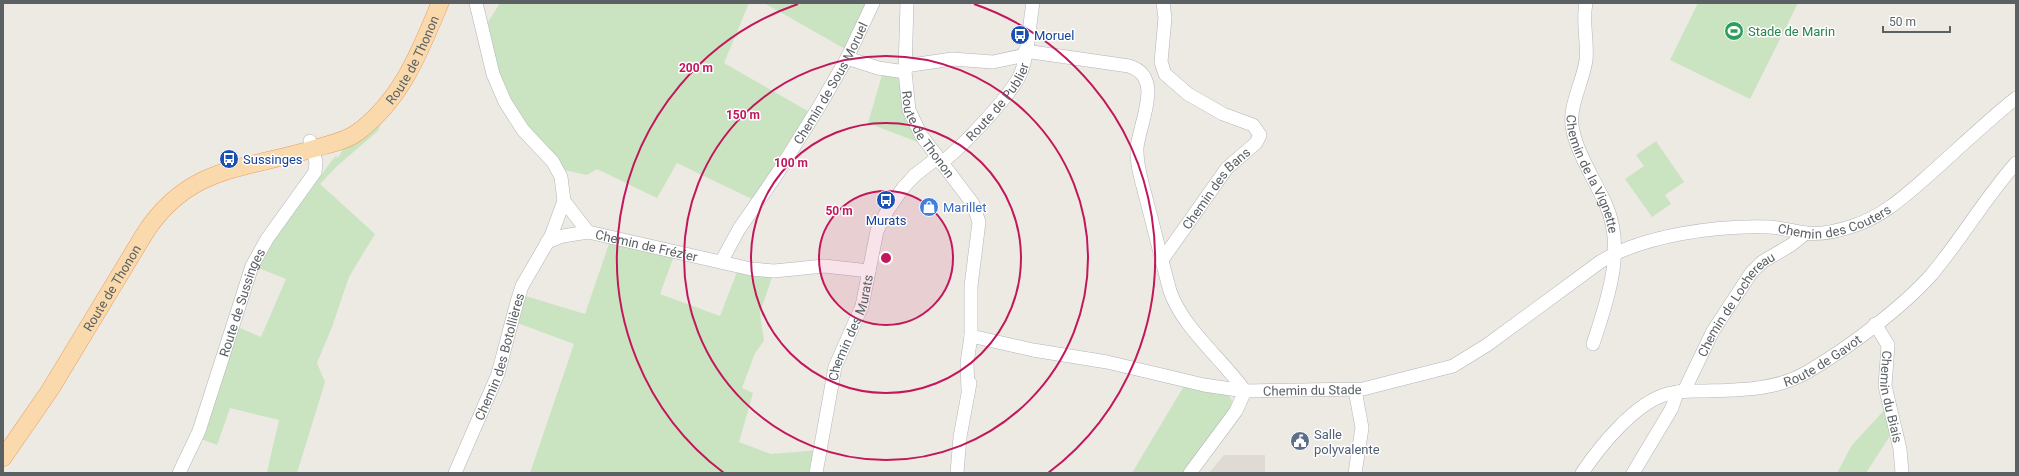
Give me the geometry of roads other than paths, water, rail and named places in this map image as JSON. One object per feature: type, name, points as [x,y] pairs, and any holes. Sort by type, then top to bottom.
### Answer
[{"type":"main road","name":"Route de Thonon","points":[[3,458],[40,406],[142,238],[162,210],[177,196],[199,182],[221,172],[258,162],[285,158],[311,145],[354,135],[395,95],[410,72],[440,3]]},
{"type":"street","points":[[476,3],[492,70],[500,92],[516,121],[558,169],[561,177],[564,201]]},
{"type":"street","name":"Chemin de Sous Moruel","points":[[727,264],[739,229],[785,162],[847,58],[873,3]]},
{"type":"street","name":"Route de Thonon","points":[[907,3],[905,69],[907,100],[912,119],[939,161],[976,210],[980,229],[976,256],[981,302],[957,473]]},
{"type":"street","name":"Route de Publier","points":[[939,161],[980,125],[1015,84],[1022,71],[1033,3]]},
{"type":"street","name":"Chemin des Bans","points":[[1162,260],[1227,168],[1256,143],[1260,135],[1253,125],[1223,114],[1188,94],[1165,74],[1161,62],[1165,18],[1163,3]]},
{"type":"street","name":"Chemin de la Vignette","points":[[1586,3],[1584,18],[1586,60],[1572,113],[1572,126],[1577,144],[1609,213],[1613,228],[1614,254],[1609,290],[1593,344]]},
{"type":"street","points":[[847,58],[878,68],[905,69],[952,59],[993,62],[1025,53],[1128,66],[1138,71],[1146,80],[1149,91],[1140,131],[1137,156],[1172,297],[1178,307],[1245,392],[1236,411],[1190,473]]},
{"type":"street","name":"Chemin des Couters","points":[[1614,254],[1661,239],[1725,229],[1770,227],[1806,233],[1820,233],[1845,228],[1867,221],[1888,210],[2016,98]]},
{"type":"street","name":"Route de Sussinges","points":[[179,473],[199,431],[252,266],[266,239],[313,175],[316,166],[311,145]]},
{"type":"street","name":"Chemin des Murats","points":[[816,473],[835,370],[862,306],[875,238],[891,204],[911,178],[939,161]]},
{"type":"street","name":"Route de Gavot","points":[[1582,473],[1599,450],[1636,412],[1659,397],[1680,392],[1754,388],[1788,381],[1816,368],[1913,294],[1932,274],[2016,163]]},
{"type":"street","name":"Chemin de Frézier","points":[[564,201],[588,232],[727,264],[768,271],[824,266],[869,271]]},
{"type":"street","name":"Chemin des Botollières","points":[[455,473],[498,374],[521,290],[535,261],[547,242],[564,201]]},
{"type":"street","points":[[547,242],[564,236],[588,232]]},
{"type":"street","name":"Chemin de Lochereau","points":[[1633,473],[1667,417],[1716,326],[1751,273],[1762,262],[1791,245],[1806,233]]},
{"type":"street","name":"Chemin du Stade","points":[[975,337],[1033,350],[1107,362],[1204,385],[1245,392],[1355,390],[1377,387],[1453,366],[1487,345],[1614,254]]},
{"type":"street","name":"Chemin du Biais","points":[[1875,324],[1888,345],[1884,386],[1900,449],[1902,473]]},
{"type":"street","points":[[1355,390],[1362,428],[1355,473]]},
{"type":"place","name":"Stade de Marin","points":[[1734,31]]},
{"type":"place","name":"Moruel","points":[[1020,35]]},
{"type":"place","name":"Sussinges","points":[[229,159]]},
{"type":"place","name":"Murats","points":[[886,200]]},
{"type":"place","name":"Marillet","points":[[929,207]]},
{"type":"place","name":"Salle polyvalente","points":[[1300,441]]}]
